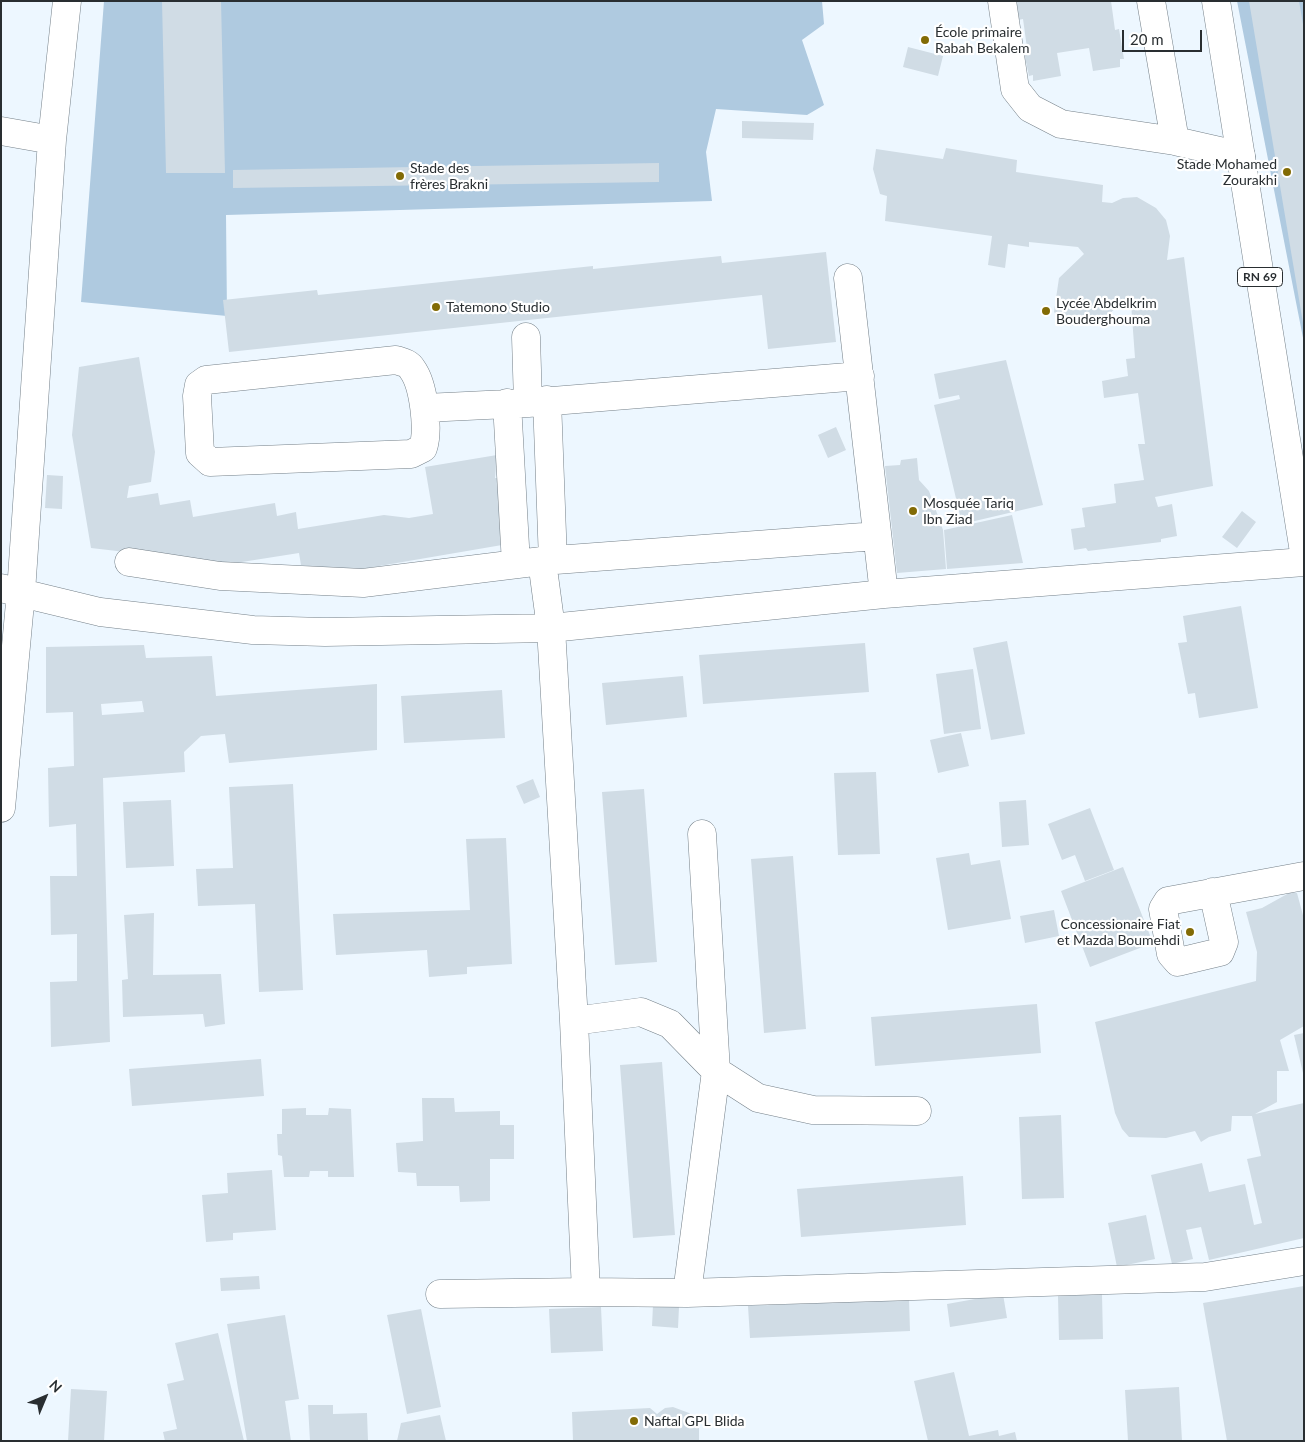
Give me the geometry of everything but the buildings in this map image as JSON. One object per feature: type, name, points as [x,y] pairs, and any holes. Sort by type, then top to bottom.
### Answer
[{"type":"street","points":[[1,808],[11,590],[52,140],[67,1]]},
{"type":"street","points":[[1002,1],[1015,89],[1030,108],[1061,124],[1175,141],[1241,156]]},
{"type":"street","points":[[1151,1],[1175,141]]},
{"type":"street","name":"RN 69","points":[[1216,1],[1304,552]]},
{"type":"street","points":[[1,131],[52,140]]},
{"type":"street","points":[[848,278],[884,594]]},
{"type":"street","points":[[526,337],[527,402],[537,562],[552,628],[574,1021],[586,1292]]},
{"type":"street","points":[[396,360],[406,362],[413,369],[425,408],[427,436],[422,448],[411,454],[210,462],[200,453],[197,396],[199,385],[206,380],[396,360]]},
{"type":"street","points":[[425,408],[860,376]]},
{"type":"street","points":[[527,402],[537,562]]},
{"type":"street","points":[[129,562],[220,576],[363,583],[537,562],[877,536]]},
{"type":"street","points":[[11,590],[100,612],[253,630],[325,632],[552,628],[884,594],[1304,562]]},
{"type":"street","points":[[687,1294],[716,1071],[702,834]]},
{"type":"street","points":[[1213,892],[1304,876]]},
{"type":"street","points":[[574,1021],[640,1012],[670,1024],[716,1071],[758,1098],[814,1110],[918,1111]]},
{"type":"street","points":[[440,1294],[586,1292],[687,1294],[1204,1277],[1304,1261]]},
{"type":"shaded area","name":"Stade des frères Brakni","points":[[104,1],[822,1],[824,24],[802,40],[824,105],[807,115],[716,109],[706,152],[712,201],[226,215],[227,316],[81,302]]},
{"type":"shaded area","name":"Stade Mohamed Zourakhi","points":[[1237,1],[1304,1],[1304,343]]},
{"type":"place","name":"École primaire Rabah Bekalem","points":[[925,40]]},
{"type":"place","name":"Stade Mohamed Zourakhi","points":[[1287,172]]},
{"type":"place","name":"Stade des frères Brakni","points":[[400,176]]},
{"type":"place","name":"Tatemono Studio","points":[[436,307]]},
{"type":"place","name":"Lycée Abdelkrim Bouderghouma","points":[[1046,311]]},
{"type":"place","name":"Mosquée Tariq Ibn Ziad","points":[[913,511]]},
{"type":"place","name":"Concessionaire Fiat et Mazda Boumehdi","points":[[1190,932]]},
{"type":"place","name":"Naftal GPL Blida","points":[[634,1421]]}]
